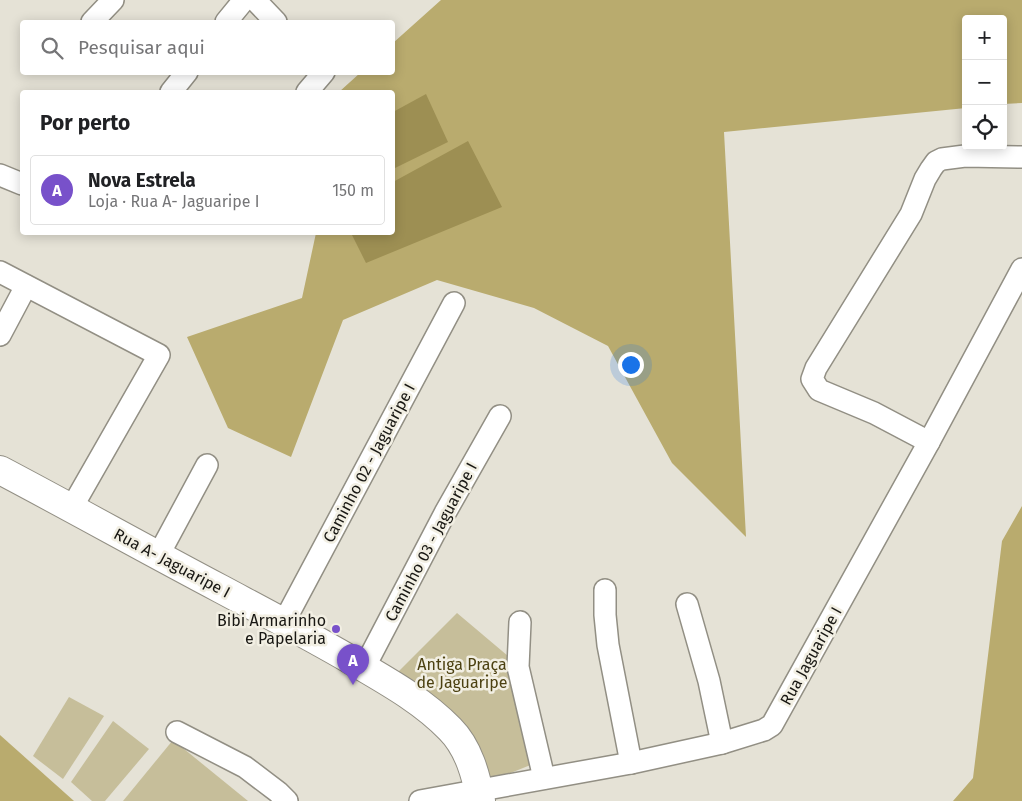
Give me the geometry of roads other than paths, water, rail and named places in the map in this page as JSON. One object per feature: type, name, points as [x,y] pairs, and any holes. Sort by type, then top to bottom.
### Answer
[{"type":"main road","name":"Rua A- Jaguaripe I","points":[[0,470],[284,622],[417,700],[452,730],[462,744],[472,766],[480,796]]},
{"type":"street","points":[[94,20],[112,0]]},
{"type":"street","points":[[228,20],[244,0]]},
{"type":"street","points":[[255,0],[274,20]]},
{"type":"street","points":[[173,90],[185,75]]},
{"type":"street","points":[[309,90],[321,75]]},
{"type":"street","points":[[929,442],[874,413],[819,390],[812,379],[816,368],[911,214],[925,180],[936,162],[942,159],[965,156],[1022,157]]},
{"type":"street","points":[[0,175],[20,183]]},
{"type":"street","name":"Rua Jaguaripe I","points":[[420,801],[480,796],[544,778],[631,763],[722,743],[764,730],[772,725],[929,442],[1015,300],[1022,269]]},
{"type":"street","points":[[0,272],[159,355],[71,509]]},
{"type":"street","points":[[0,335],[26,286]]},
{"type":"street","name":"Caminho 02 - Jaguaripe I","points":[[284,622],[454,303]]},
{"type":"street","name":"Caminho 03 - Jaguaripe I","points":[[364,668],[445,513],[500,416]]},
{"type":"street","points":[[158,556],[207,465]]},
{"type":"street","points":[[605,590],[608,645],[631,763]]},
{"type":"street","points":[[687,604],[709,681],[722,743]]},
{"type":"street","points":[[520,622],[518,667],[544,778]]},
{"type":"street","points":[[177,732],[244,767],[287,801]]},
{"type":"place","name":"Bibi Armarinho e Papelaria","points":[[336,629]]},
{"type":"place","name":"Nova Estrela","points":[[353,685]]},
{"type":"park label","name":"Antiga Praça de Jaguaripe","points":[[462,673]]}]
